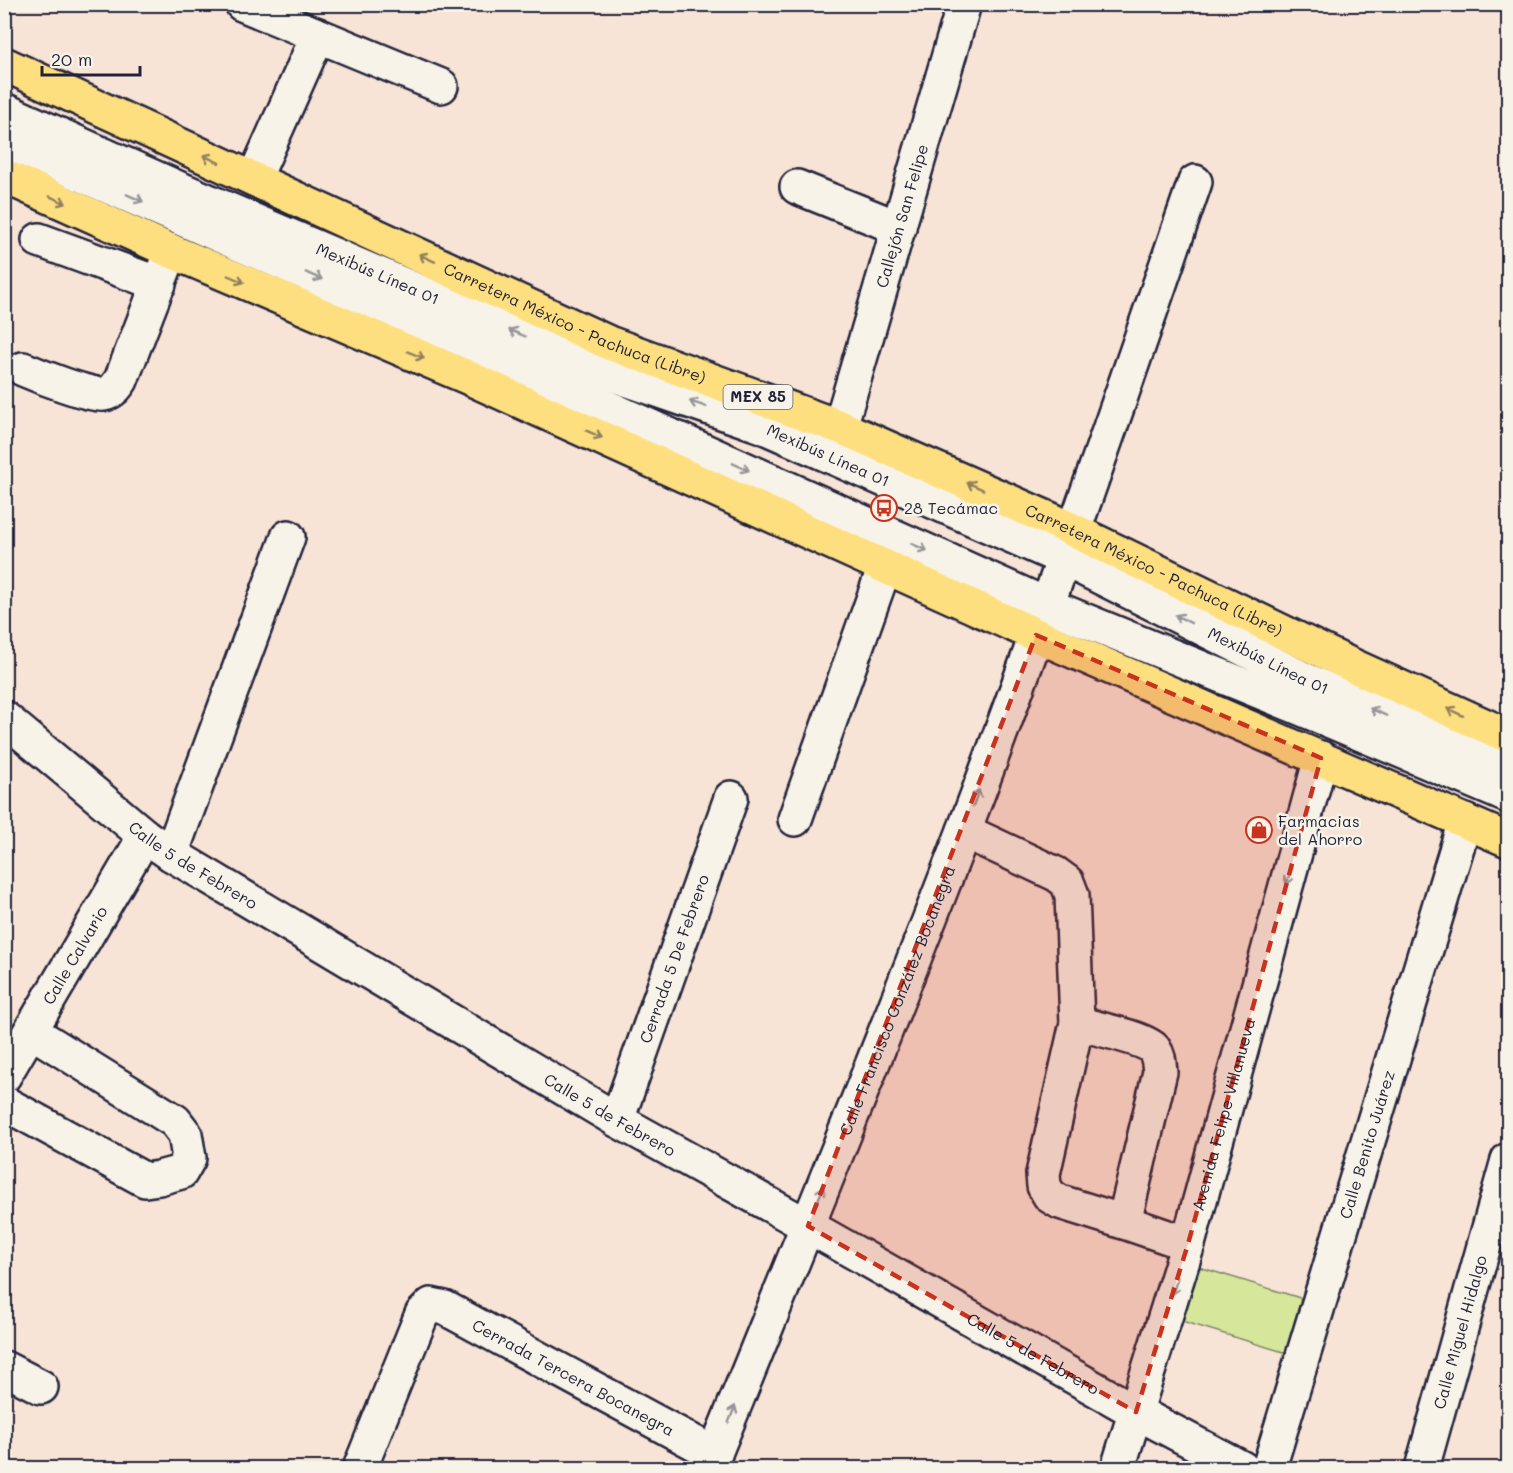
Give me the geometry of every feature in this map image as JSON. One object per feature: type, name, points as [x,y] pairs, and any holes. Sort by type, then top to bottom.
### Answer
[{"type":"main road","name":"Carretera México - Pachuca (Libre)","points":[[4,64],[609,343],[840,427],[1069,544],[1349,663],[1509,736]]},
{"type":"main road","points":[[4,176],[171,251],[465,376],[885,566],[1041,620],[1321,758],[1509,840]]},
{"type":"street","points":[[242,4],[441,86]]},
{"type":"street","name":"Callejón San Felipe","points":[[840,427],[964,4]]},
{"type":"street","points":[[254,179],[318,35]]},
{"type":"street","points":[[9,134],[39,79]]},
{"type":"street","name":"Mexibús Línea 01","points":[[9,134],[178,188],[614,375],[762,426],[1069,544],[1304,679],[1509,769]]},
{"type":"street","name":"Mexibús Línea 01","points":[[9,134],[449,336],[1041,620],[1285,702],[1509,796]]},
{"type":"street","name":"Calle Francisco González Bocanegra","points":[[712,1461],[808,1226],[964,831],[1069,544],[1195,182]]},
{"type":"street","points":[[797,187],[899,228]]},
{"type":"street","points":[[39,240],[159,284]]},
{"type":"street","points":[[23,369],[90,394],[103,395],[114,390],[122,380],[171,251]]},
{"type":"street","name":"Calle Calvario","points":[[4,1076],[31,1031],[158,845],[288,537]]},
{"type":"street","points":[[795,819],[885,566]]},
{"type":"street","name":"Calle 5 de Febrero","points":[[4,718],[158,845],[617,1120],[1136,1412],[1242,1468]]},
{"type":"street","name":"Avenida Felipe Villanueva","points":[[1118,1468],[1188,1244],[1321,758]]},
{"type":"street","name":"Cerrada 5 De Febrero","points":[[617,1120],[731,798]]},
{"type":"street","name":"Calle Benito Juárez","points":[[1269,1468],[1465,821]]},
{"type":"street","points":[[964,831],[1056,874],[1067,882],[1072,896],[1077,1023],[1043,1174],[1044,1186],[1050,1196],[1060,1202],[1188,1244]]},
{"type":"street","points":[[1077,1023],[1143,1042],[1153,1049],[1159,1059],[1160,1072],[1125,1222]]},
{"type":"street","points":[[4,1103],[145,1180],[181,1172],[189,1158],[185,1134],[175,1121],[31,1031]]},
{"type":"street","name":"Calle Miguel Hidalgo","points":[[1422,1468],[1509,1160]]},
{"type":"street","name":"Cerrada Tercera Bocanegra","points":[[360,1468],[422,1314],[431,1305],[445,1308],[712,1461]]},
{"type":"street","points":[[4,1368],[42,1387]]},
{"type":"highlighted area","points":[[1036,635],[1321,758],[1188,1244],[1136,1412],[808,1226]]},
{"type":"green space","points":[[1199,1267],[1310,1301],[1293,1355],[1182,1321]]},
{"type":"place","name":"28 Tecámac","points":[[884,508]]},
{"type":"place","name":"Farmacias del Ahorro","points":[[1259,830]]}]
